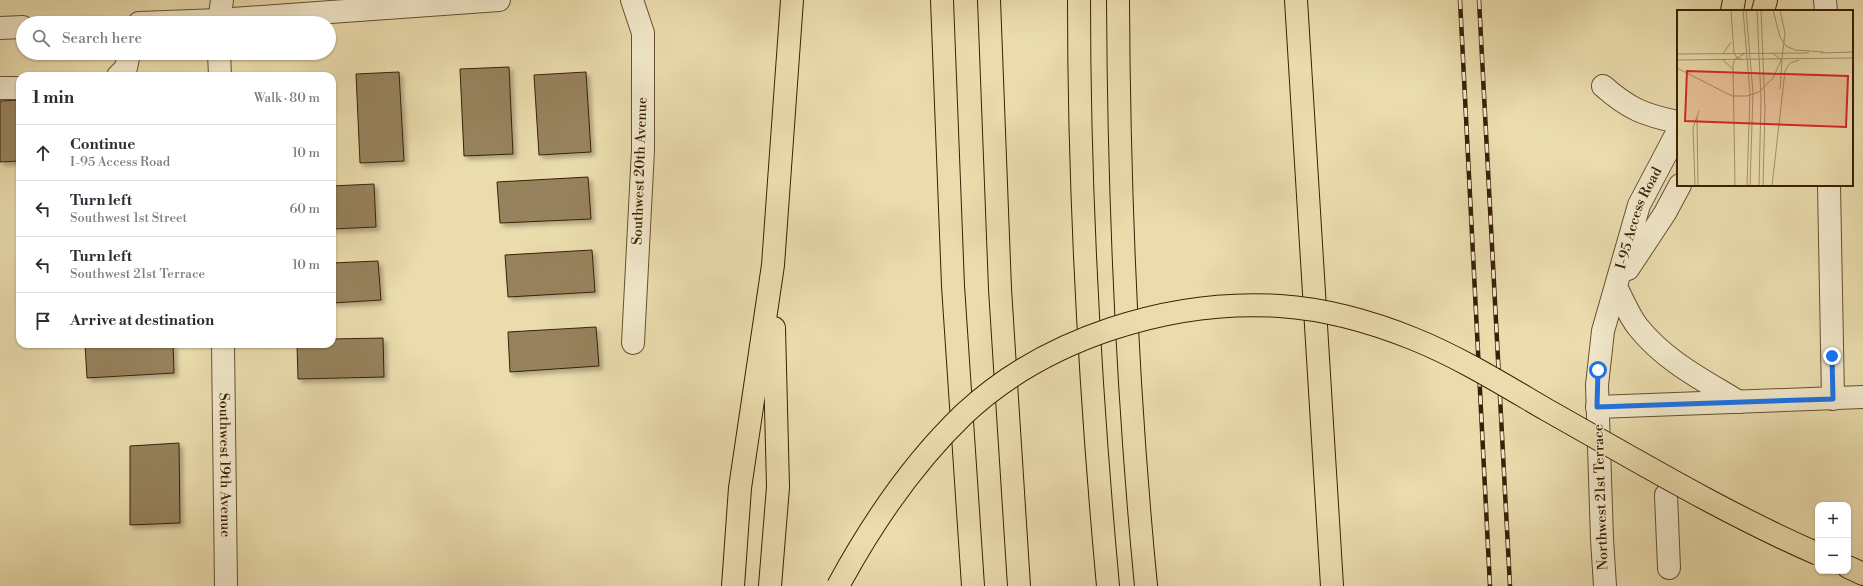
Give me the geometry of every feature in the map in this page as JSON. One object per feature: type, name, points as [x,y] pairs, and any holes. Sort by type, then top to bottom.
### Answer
[{"type":"highway","points":[[733,586],[740,488],[773,265],[792,0]]},
{"type":"highway","points":[[942,0],[953,286],[973,586]]},
{"type":"highway","points":[[989,0],[1000,289],[1019,586]]},
{"type":"highway","points":[[1079,0],[1085,244],[1097,453],[1108,586]]},
{"type":"highway","points":[[1118,0],[1121,152],[1128,349],[1146,586]]},
{"type":"highway","points":[[1296,0],[1332,586]]},
{"type":"highway","points":[[1732,10],[1734,0]]},
{"type":"highway","points":[[1763,10],[1766,0]]},
{"type":"highway","points":[[770,586],[778,487],[773,265]]},
{"type":"highway","points":[[838,586],[866,535],[903,483],[922,460],[967,412],[1020,373],[1046,357],[1075,343],[1132,322],[1190,310],[1253,306],[1280,306],[1333,314],[1386,329],[1433,348],[1482,373],[1683,486],[1762,528],[1815,553]]},
{"type":"highway","points":[[1851,568],[1863,574]]},
{"type":"street","points":[[202,16],[499,0]]},
{"type":"street","name":"Southwest 20th Avenue","points":[[632,0],[643,34],[643,135],[633,343]]},
{"type":"street","points":[[1825,0],[1826,10]]},
{"type":"street","points":[[0,28],[16,27]]},
{"type":"street","points":[[122,72],[126,68],[128,60]]},
{"type":"street","points":[[219,60],[220,72]]},
{"type":"street","points":[[1603,86],[1630,107],[1644,114],[1677,122]]},
{"type":"street","points":[[0,88],[16,88]]},
{"type":"street","name":"I-95 Access Road","points":[[1597,407],[1598,370],[1603,331],[1639,206],[1677,133]]},
{"type":"street","name":"I-95 Access Road","points":[[1616,287],[1665,213],[1679,186]]},
{"type":"street","points":[[1829,186],[1833,399]]},
{"type":"street","points":[[1616,287],[1638,327],[1658,350],[1682,368],[1739,402]]},
{"type":"street","name":"Southwest 19th Avenue","points":[[223,348],[226,586]]},
{"type":"street","points":[[1597,407],[1863,398]]},
{"type":"street","name":"Northwest 21st Terrace","points":[[1597,407],[1602,539],[1606,586]]},
{"type":"street","points":[[1666,495],[1669,568]]},
{"type":"building","points":[[509,67],[513,154],[464,156],[460,69]]},
{"type":"building","points":[[399,72],[404,161],[360,163],[356,74]]},
{"type":"building","points":[[586,72],[591,152],[539,155],[534,75]]},
{"type":"building","points":[[16,100],[16,161],[0,162],[0,101]]},
{"type":"building","points":[[588,177],[591,219],[500,223],[497,182]]},
{"type":"building","points":[[374,184],[376,227],[336,229],[336,186]]},
{"type":"building","points":[[592,250],[595,292],[508,297],[505,255]]},
{"type":"building","points":[[378,261],[381,300],[336,303],[336,263]]},
{"type":"building","points":[[596,327],[599,366],[510,372],[508,332]]},
{"type":"building","points":[[383,338],[384,377],[298,379],[297,348],[336,348],[336,339]]},
{"type":"building","points":[[85,348],[173,348],[174,373],[87,378]]},
{"type":"building","points":[[179,443],[180,523],[130,525],[130,446]]},
{"type":"railway","points":[[1460,0],[1490,586]]},
{"type":"railway","points":[[1479,0],[1510,586]]},
{"type":"route","points":[[1598,370],[1597,407],[1833,399],[1832,356]]}]
